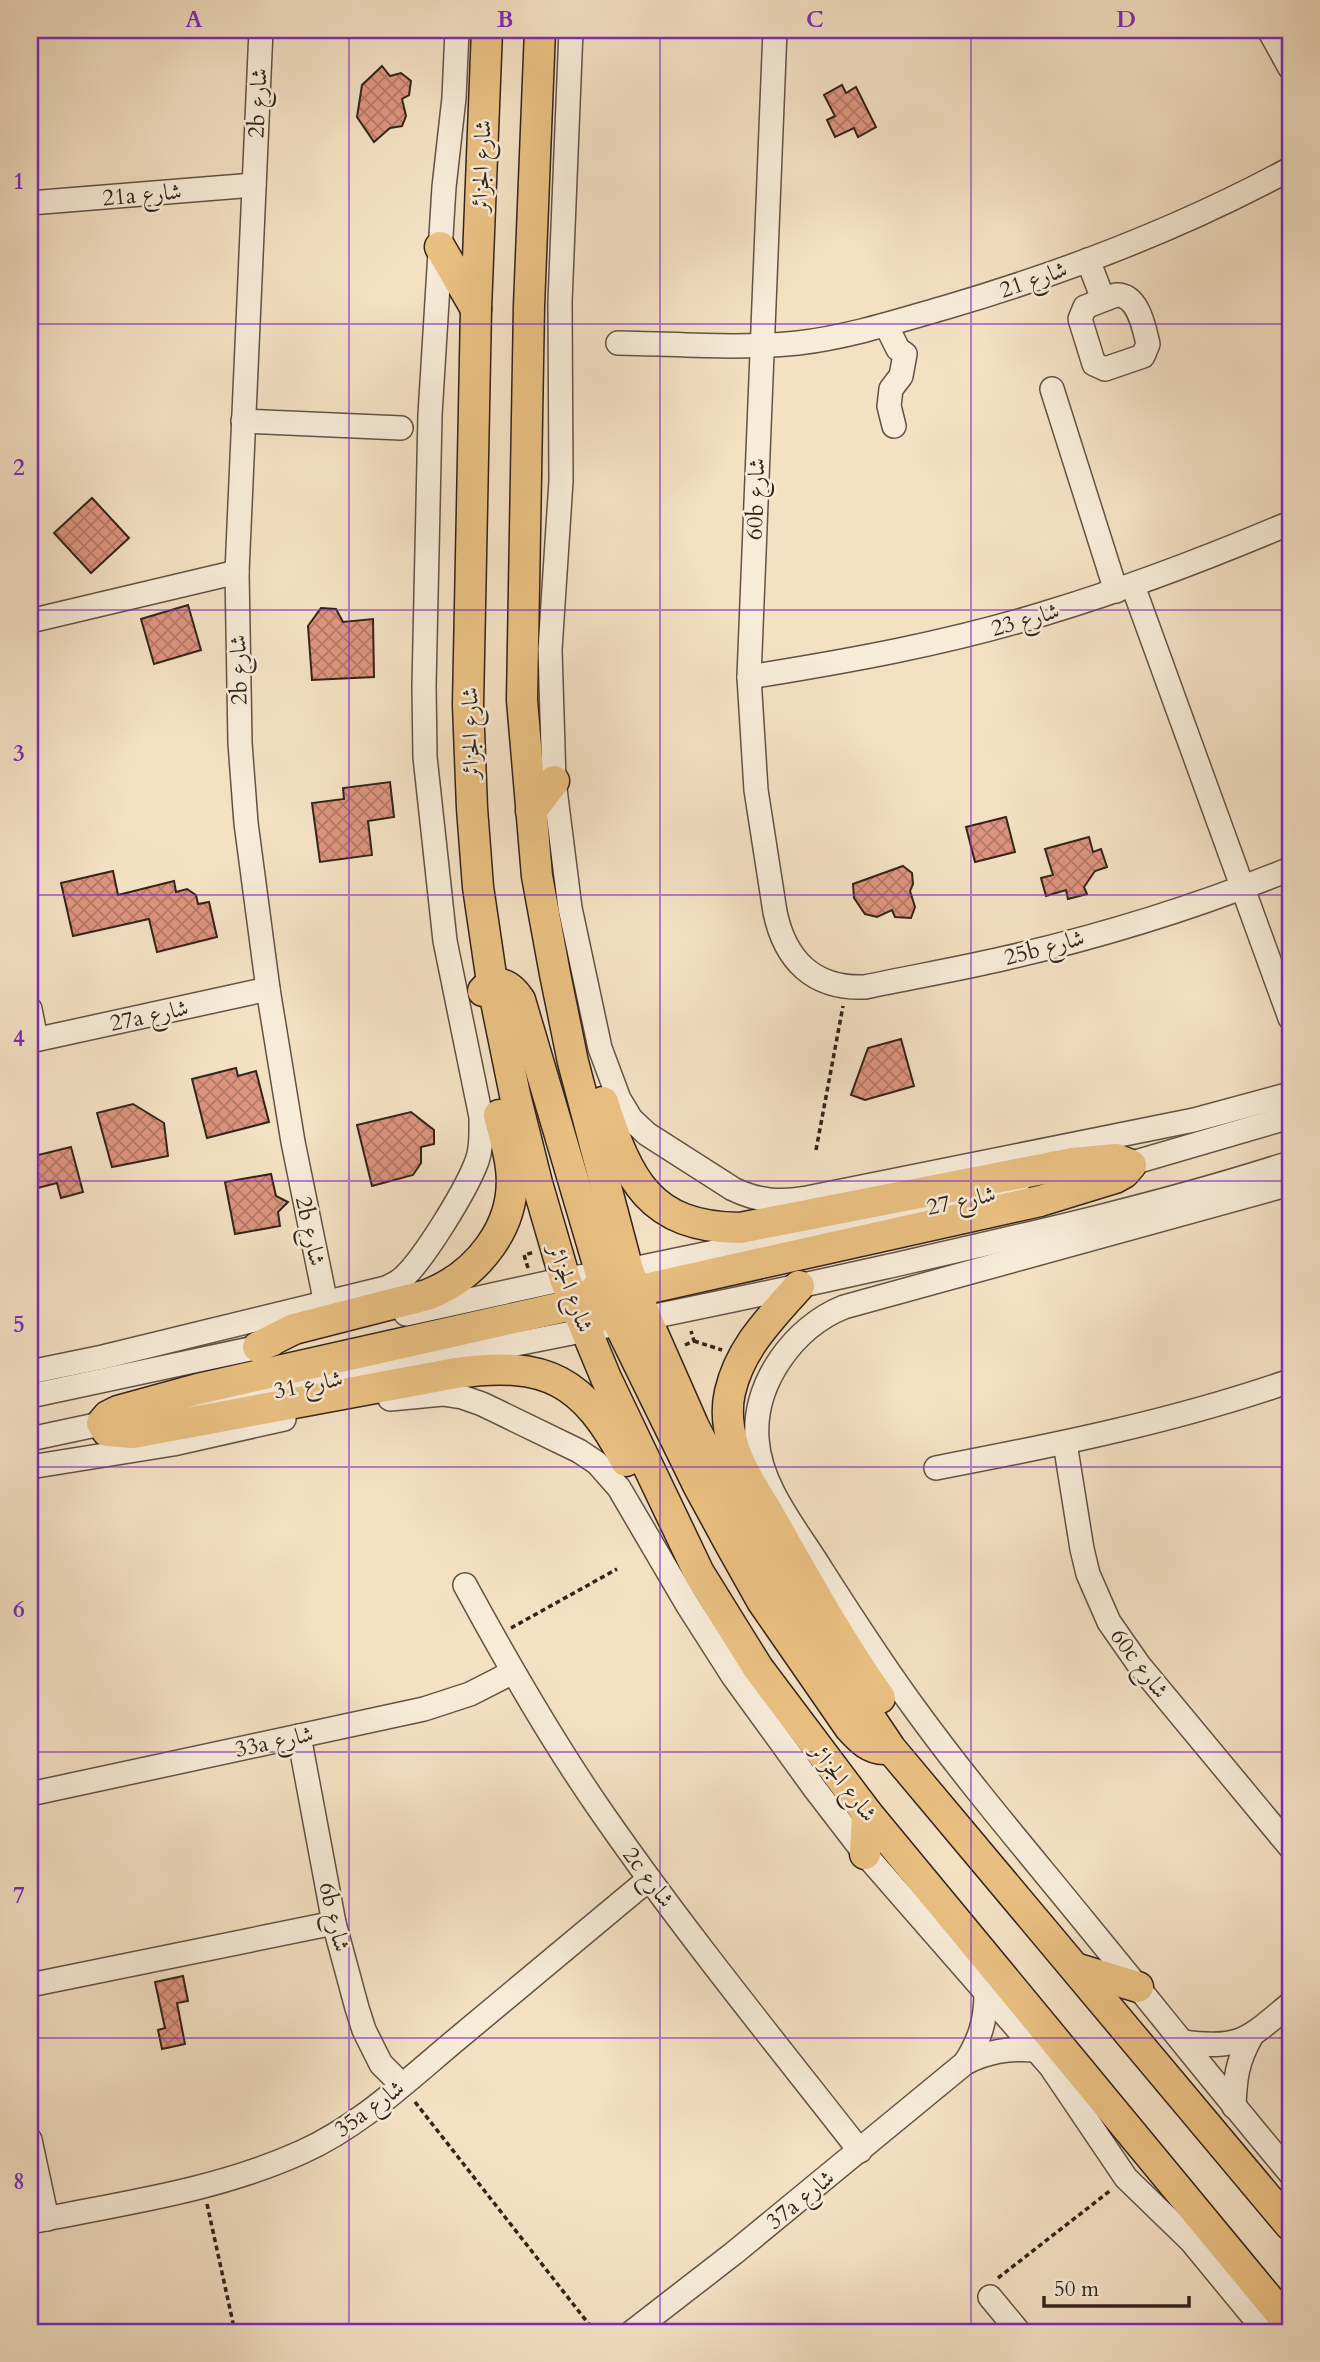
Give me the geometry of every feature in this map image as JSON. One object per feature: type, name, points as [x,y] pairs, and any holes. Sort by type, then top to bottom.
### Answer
[{"type":"main road","name":"شارع الجزائر","points":[[487,30],[476,309],[468,705],[472,808],[477,874],[492,982],[515,1095],[537,1182],[608,1298],[694,1427],[748,1531],[783,1588],[891,1749],[1290,2225]]},
{"type":"main road","name":"شارع الجزائر","points":[[540,30],[529,306],[522,700],[537,876],[573,1062],[608,1298],[699,1573],[758,1668],[867,1813],[1290,2325]]},
{"type":"main road","points":[[440,247],[476,309]]},
{"type":"main road","points":[[531,811],[554,781]]},
{"type":"main road","points":[[555,975],[576,1017],[617,1145],[628,1170],[653,1201],[672,1214],[694,1223],[717,1228],[740,1228],[1073,1163],[1116,1159],[1131,1165],[1115,1178],[1040,1201],[198,1389],[118,1411],[102,1423],[107,1431],[133,1433],[456,1373],[510,1368],[534,1372],[562,1384],[582,1397],[595,1410],[611,1432],[662,1531],[681,1558],[699,1573]]},
{"type":"main road","points":[[258,1347],[294,1329],[427,1295],[448,1287],[483,1257],[498,1235],[512,1193],[511,1167],[478,1007],[485,987],[492,982]]},
{"type":"main road","points":[[799,1286],[755,1335],[742,1357],[730,1392],[727,1419],[733,1446],[746,1473],[801,1571],[884,1704],[895,1736],[891,1749]]},
{"type":"main road","points":[[865,1854],[867,1813]]},
{"type":"main road","points":[[1075,1968],[1138,1987]]},
{"type":"street","name":"2b شارع","points":[[261,30],[237,572],[238,703],[242,783],[268,989],[293,1142],[326,1304]]},
{"type":"street","points":[[30,1372],[386,1289],[408,1272],[461,1194],[476,1164],[481,1143],[481,1117],[445,941],[425,757],[430,415],[457,30]]},
{"type":"street","points":[[571,30],[560,302],[561,481],[550,614],[554,781],[570,908],[600,1048],[613,1088],[631,1119],[646,1134],[746,1195],[775,1202],[789,1202],[1194,1120],[1290,1094]]},
{"type":"street","name":"60b شارع","points":[[775,30],[749,677],[756,790],[775,912],[786,947],[797,962]]},
{"type":"street","points":[[1269,30],[1290,68]]},
{"type":"street","name":"شارع 21","points":[[618,343],[761,346],[829,338],[886,325],[1002,290],[1088,260],[1189,220],[1290,169]]},
{"type":"street","name":"21a شارع","points":[[30,203],[254,185]]},
{"type":"street","points":[[1088,260],[1103,299]]},
{"type":"street","points":[[886,325],[898,349],[905,354],[901,376],[891,389],[888,406],[894,426]]},
{"type":"street","points":[[1052,389],[1125,588],[1244,888],[1290,1018]]},
{"type":"street","points":[[243,421],[401,428]]},
{"type":"street","name":"شارع 23","points":[[749,677],[910,648],[1044,614],[1125,588],[1290,523]]},
{"type":"street","points":[[30,621],[237,572]]},
{"type":"street","name":"25b شارع","points":[[797,962],[828,983],[865,987],[1006,958],[1126,925],[1244,888],[1290,869]]},
{"type":"street","name":"27a شارع","points":[[33,1040],[268,989]]},
{"type":"street","points":[[30,1009],[33,1040]]},
{"type":"street","points":[[1250,1130],[1266,1100]]},
{"type":"street","points":[[1131,1165],[1290,1117]]},
{"type":"street","points":[[608,1298],[799,1286],[1141,1208],[1290,1163]]},
{"type":"street","points":[[1290,1184],[844,1307],[824,1315],[808,1327],[776,1364],[758,1420],[757,1440],[763,1469],[780,1505],[915,1710],[1290,2173]]},
{"type":"street","points":[[1084,1222],[1118,1232]]},
{"type":"street","name":"شارع 31","points":[[30,1396],[258,1347],[608,1298]]},
{"type":"street","points":[[103,1357],[140,1371]]},
{"type":"street","points":[[936,1468],[1065,1444],[1194,1412],[1290,1381]]},
{"type":"street","points":[[30,1468],[173,1444],[400,1397],[443,1394],[482,1404],[579,1451],[597,1463],[619,1488],[733,1676],[865,1854],[1063,2083],[1126,2178],[1198,2248],[1266,2332]]},
{"type":"street","points":[[30,1439],[102,1423]]},
{"type":"street","name":"60c شارع","points":[[1065,1444],[1082,1549],[1098,1599],[1109,1622],[1139,1665],[1290,1847]]},
{"type":"street","name":"2c شارع","points":[[465,1585],[513,1672],[575,1772],[649,1879],[859,2151]]},
{"type":"street","name":"33a شارع","points":[[30,1794],[447,1702],[492,1684],[513,1672]]},
{"type":"street","name":"6b شارع","points":[[299,1736],[334,1923],[364,2030],[382,2064],[402,2085]]},
{"type":"street","name":"35a شارع","points":[[38,2220],[203,2187],[256,2172],[306,2150],[353,2123],[402,2085],[649,1879]]},
{"type":"street","points":[[30,1985],[334,1923]]},
{"type":"street","name":"37a شارع","points":[[965,2063],[982,2030],[986,1993]]},
{"type":"street","points":[[1234,2107],[1235,2076],[1240,2056],[1251,2037],[1290,2004]]},
{"type":"street","points":[[1183,2042],[1224,2045],[1251,2037]]},
{"type":"street","name":"37a شارع","points":[[632,2332],[965,2063],[999,2050],[1036,2050]]},
{"type":"street","points":[[30,2140],[38,2220]]},
{"type":"street","points":[[990,2297],[1019,2332]]},
{"type":"path","points":[[816,1150],[838,1021],[849,987]]},
{"type":"path","points":[[494,1638],[617,1569]]},
{"type":"path","points":[[402,2085],[594,2332]]},
{"type":"path","points":[[990,2297],[984,2288],[1126,2178]]},
{"type":"path","points":[[203,2187],[235,2332]]},
{"type":"building","points":[[382,66],[390,76],[401,73],[411,81],[409,95],[402,99],[406,116],[402,126],[390,128],[374,142],[357,117],[362,85]]},
{"type":"building","points":[[842,85],[846,93],[856,87],[876,127],[858,137],[854,128],[835,137],[827,120],[835,116],[824,95]]},
{"type":"building","points":[[92,498],[129,538],[91,573],[54,533]]},
{"type":"building","points":[[188,605],[201,650],[154,664],[141,619]]},
{"type":"building","points":[[321,608],[336,609],[343,622],[373,619],[374,677],[312,680],[308,626]]},
{"type":"building","points":[[390,782],[394,817],[368,821],[372,855],[320,862],[312,803],[344,799],[343,788]]},
{"type":"building","points":[[1006,817],[1015,852],[975,862],[966,827]]},
{"type":"building","points":[[1089,837],[1093,852],[1101,849],[1107,867],[1095,871],[1084,887],[1087,894],[1068,899],[1066,890],[1046,896],[1041,878],[1053,875],[1045,849]]},
{"type":"building","points":[[903,866],[912,873],[913,884],[910,891],[915,907],[911,918],[895,917],[892,910],[877,917],[865,914],[854,898],[853,884]]},
{"type":"building","points":[[113,871],[118,895],[174,881],[176,892],[187,889],[196,895],[198,904],[209,902],[217,937],[157,952],[149,919],[73,936],[61,883]]},
{"type":"building","points":[[901,1039],[914,1086],[865,1100],[851,1095],[868,1048]]},
{"type":"building","points":[[236,1068],[238,1076],[256,1071],[269,1122],[207,1138],[192,1079]]},
{"type":"building","points":[[133,1104],[164,1123],[168,1156],[112,1167],[97,1113]]},
{"type":"building","points":[[411,1112],[434,1130],[434,1144],[421,1147],[421,1163],[413,1175],[372,1186],[357,1125]]},
{"type":"building","points":[[71,1147],[83,1192],[61,1198],[57,1183],[30,1190],[30,1157]]},
{"type":"building","points":[[271,1174],[276,1196],[288,1202],[278,1212],[280,1226],[235,1234],[225,1182]]},
{"type":"building","points":[[183,1976],[188,2001],[177,2003],[185,2044],[162,2049],[158,2030],[165,2028],[155,1982]]}]
